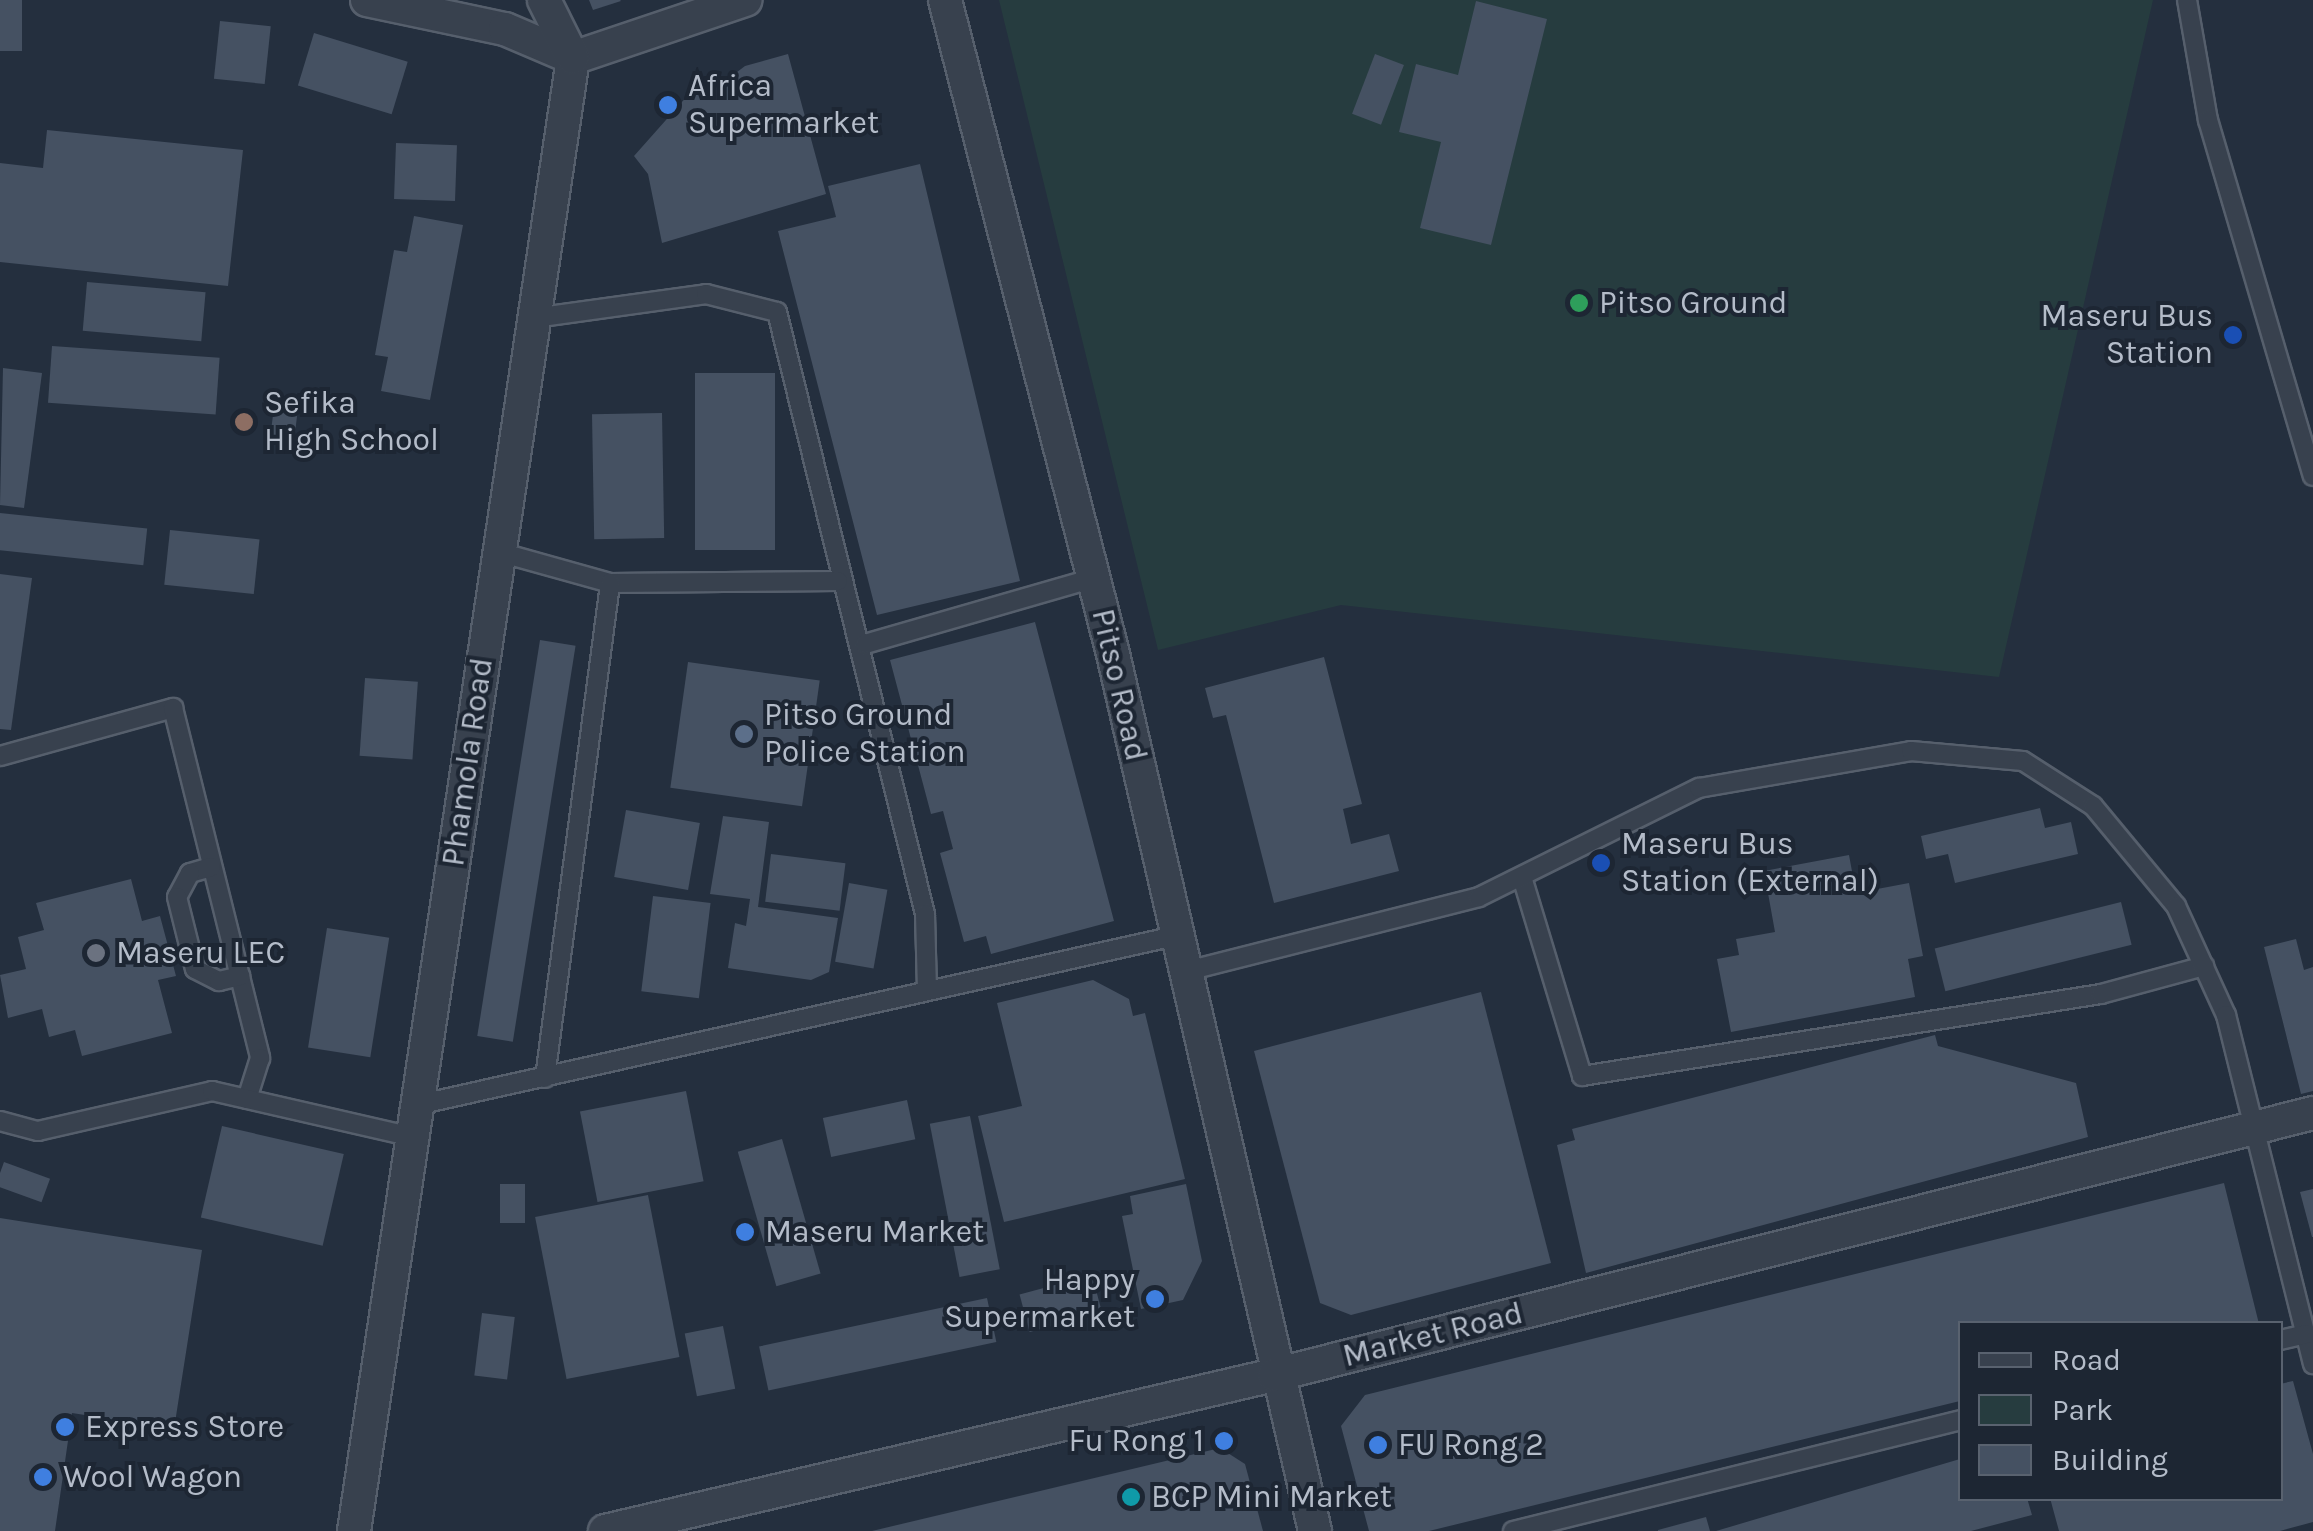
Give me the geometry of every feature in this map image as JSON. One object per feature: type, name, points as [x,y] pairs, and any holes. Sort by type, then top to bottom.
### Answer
[{"type":"street","points":[[367,0],[505,29],[573,58],[745,0]]},
{"type":"street","points":[[544,0],[573,58]]},
{"type":"street","name":"Pitso Road","points":[[945,0],[1093,578],[1274,1375],[1315,1531]]},
{"type":"street","name":"Phamola Road","points":[[354,1531],[573,58]]},
{"type":"street","name":"Market Road","points":[[605,1531],[1274,1375],[2313,1114]]},
{"type":"lane","points":[[2187,0],[2208,120],[2313,476]]},
{"type":"lane","points":[[534,318],[706,294],[777,312],[838,582],[865,644],[925,914],[927,990]]},
{"type":"lane","points":[[499,552],[610,584],[838,582]]},
{"type":"lane","points":[[865,644],[1093,578]]},
{"type":"lane","points":[[545,1078],[610,584]]},
{"type":"lane","points":[[0,756],[173,708],[260,1058],[247,1099]]},
{"type":"lane","points":[[1184,972],[1410,920],[1522,877],[1698,788],[1911,751],[2023,761],[2093,806],[2176,906],[2204,966],[2258,1128],[2313,1364]]},
{"type":"lane","points":[[212,868],[190,873],[176,896],[195,969],[219,981],[240,976]]},
{"type":"lane","points":[[1522,877],[1582,1076],[2101,994],[2204,966]]},
{"type":"lane","points":[[0,1121],[38,1132],[190,1093],[415,1121],[545,1078],[1175,936]]},
{"type":"lane","points":[[2283,1339],[2305,1334]]},
{"type":"lane","points":[[1513,1531],[1958,1420]]},
{"type":"green space","name":"Pitso Ground","points":[[999,0],[2153,0],[1999,677],[1341,605],[1158,650]]},
{"type":"building","points":[[0,0],[22,0],[22,51],[0,51]]},
{"type":"building","points":[[589,0],[620,0],[621,1],[593,10]]},
{"type":"building","points":[[1476,1],[1547,19],[1491,245],[1420,228],[1441,142],[1399,132],[1416,64],[1458,75]]},
{"type":"building","points":[[220,21],[271,26],[265,84],[214,79]]},
{"type":"building","points":[[314,33],[408,62],[392,114],[298,86]]},
{"type":"building","points":[[788,54],[826,194],[662,243],[648,174],[634,156],[697,85],[708,94],[745,66]]},
{"type":"building","points":[[1375,54],[1404,65],[1381,125],[1352,114]]},
{"type":"building","points":[[47,130],[243,150],[228,286],[0,262],[0,163],[43,168]]},
{"type":"building","points":[[396,143],[457,145],[455,201],[394,199]]},
{"type":"building","points":[[920,164],[1020,581],[877,615],[778,231],[836,217],[828,186]]},
{"type":"building","points":[[414,216],[463,225],[430,400],[381,391],[388,357],[375,355],[394,250],[407,252]]},
{"type":"building","points":[[87,282],[206,292],[201,341],[83,331]]},
{"type":"building","points":[[52,346],[220,358],[216,415],[48,403]]},
{"type":"building","points":[[3,368],[42,373],[24,508],[0,505]]},
{"type":"building","points":[[695,373],[775,373],[775,550],[695,550]]},
{"type":"building","points":[[274,407],[298,410],[294,439],[270,436]]},
{"type":"building","points":[[662,413],[664,538],[594,539],[592,414]]},
{"type":"building","points":[[0,513],[147,528],[143,565],[0,550]]},
{"type":"building","points":[[170,530],[260,539],[254,594],[164,585]]},
{"type":"building","points":[[0,574],[32,578],[11,730],[0,729]]},
{"type":"building","points":[[1035,622],[1114,921],[991,954],[986,936],[964,942],[940,853],[953,849],[943,811],[931,814],[890,660]]},
{"type":"building","points":[[540,640],[576,646],[513,1042],[477,1036]]},
{"type":"building","points":[[1324,657],[1362,804],[1343,809],[1351,844],[1389,834],[1399,871],[1274,903],[1226,715],[1213,718],[1205,688]]},
{"type":"building","name":"Pitso Ground Police Station","points":[[688,662],[820,681],[802,806],[670,788]]},
{"type":"building","points":[[365,678],[418,682],[412,760],[360,756]]},
{"type":"building","points":[[2040,808],[2045,828],[2071,822],[2078,854],[1955,883],[1948,854],[1926,859],[1921,836]]},
{"type":"building","points":[[626,810],[700,823],[688,890],[614,877]]},
{"type":"building","points":[[723,816],[769,822],[758,907],[838,918],[829,972],[811,980],[728,968],[735,923],[746,926],[750,899],[710,894]]},
{"type":"building","points":[[771,854],[845,863],[840,911],[765,902]]},
{"type":"building","points":[[1849,855],[1856,893],[1909,883],[1923,956],[1908,959],[1915,997],[1731,1032],[1717,959],[1739,955],[1736,939],[1775,932],[1764,871]]},
{"type":"building","name":"Maseru LEC","points":[[131,879],[142,921],[160,916],[176,976],[158,980],[172,1033],[82,1056],[75,1030],[49,1037],[42,1009],[8,1018],[0,975],[26,969],[18,937],[44,930],[36,903]]},
{"type":"building","points":[[849,883],[887,890],[874,969],[835,962]]},
{"type":"building","points":[[653,896],[711,903],[699,998],[641,991]]},
{"type":"building","points":[[2121,902],[2132,945],[1945,991],[1935,948]]},
{"type":"building","points":[[327,928],[389,938],[370,1057],[308,1048]]},
{"type":"building","points":[[2296,939],[2304,970],[2313,967],[2313,1091],[2301,1094],[2264,947]]},
{"type":"building","points":[[1093,980],[1129,999],[1133,1016],[1145,1013],[1185,1179],[1004,1222],[978,1116],[1022,1106],[997,1003]]},
{"type":"building","points":[[1481,992],[1551,1263],[1351,1315],[1320,1303],[1254,1051]]},
{"type":"building","points":[[1935,1035],[1938,1046],[2076,1083],[2088,1137],[1586,1273],[1557,1145],[1575,1140],[1572,1129]]},
{"type":"building","points":[[686,1091],[704,1181],[598,1202],[580,1112]]},
{"type":"building","points":[[907,1100],[915,1139],[831,1157],[823,1118]]},
{"type":"building","points":[[970,1116],[1000,1269],[960,1277],[930,1124]]},
{"type":"building","points":[[222,1126],[344,1154],[323,1246],[201,1218]]},
{"type":"building","points":[[782,1139],[821,1274],[776,1286],[738,1152]]},
{"type":"building","points":[[4,1162],[50,1179],[41,1202],[0,1187]]},
{"type":"building","points":[[2224,1183],[2258,1321],[1958,1321],[1958,1401],[1429,1531],[1369,1531],[1341,1426],[1365,1395]]},
{"type":"building","points":[[500,1184],[525,1184],[525,1223],[500,1223]]},
{"type":"building","points":[[1186,1184],[1202,1261],[1183,1300],[1141,1309],[1122,1216],[1133,1214],[1130,1196]]},
{"type":"building","points":[[2313,1189],[2313,1237],[2312,1237],[2300,1192]]},
{"type":"building","points":[[648,1195],[679,1357],[567,1379],[535,1217]]},
{"type":"building","points":[[0,1218],[202,1250],[174,1429],[72,1413],[55,1531],[0,1531]]},
{"type":"building","points":[[1092,1275],[1102,1313],[1030,1332],[1020,1294]]},
{"type":"building","points":[[987,1298],[996,1342],[768,1390],[759,1346]]},
{"type":"building","points":[[482,1313],[515,1317],[507,1380],[474,1376]]},
{"type":"building","points":[[723,1326],[735,1389],[697,1396],[685,1333]]},
{"type":"building","points":[[2293,1381],[2313,1454],[2313,1522],[2280,1531],[2059,1531],[2051,1501],[2283,1501],[2283,1383]]},
{"type":"building","name":"BCP Mini Market","points":[[1220,1448],[1245,1464],[1263,1531],[872,1531]]},
{"type":"building","points":[[1958,1460],[1958,1501],[2028,1501],[2032,1515],[1971,1531],[1716,1531]]},
{"type":"building","points":[[1706,1517],[1710,1531],[1658,1531],[1658,1530]]},
{"type":"place","name":"Africa Supermarket","points":[[668,105]]},
{"type":"place","name":"Pitso Ground","points":[[1579,303]]},
{"type":"place","name":"Maseru Bus Station","points":[[2233,335]]},
{"type":"place","name":"Sefika High School","points":[[244,422]]},
{"type":"place","name":"Pitso Ground Police Station","points":[[744,734]]},
{"type":"place","name":"Maseru Bus Station (External)","points":[[1601,863]]},
{"type":"place","name":"Maseru LEC","points":[[96,953]]},
{"type":"place","name":"Maseru Market","points":[[745,1232]]},
{"type":"place","name":"Happy Supermarket","points":[[1155,1299]]},
{"type":"place","name":"Express Store","points":[[65,1427]]},
{"type":"place","name":"Fu Rong 1","points":[[1224,1441]]},
{"type":"place","name":"FU Rong 2","points":[[1378,1445]]},
{"type":"place","name":"Wool Wagon","points":[[43,1477]]},
{"type":"place","name":"BCP Mini Market","points":[[1131,1497]]}]
